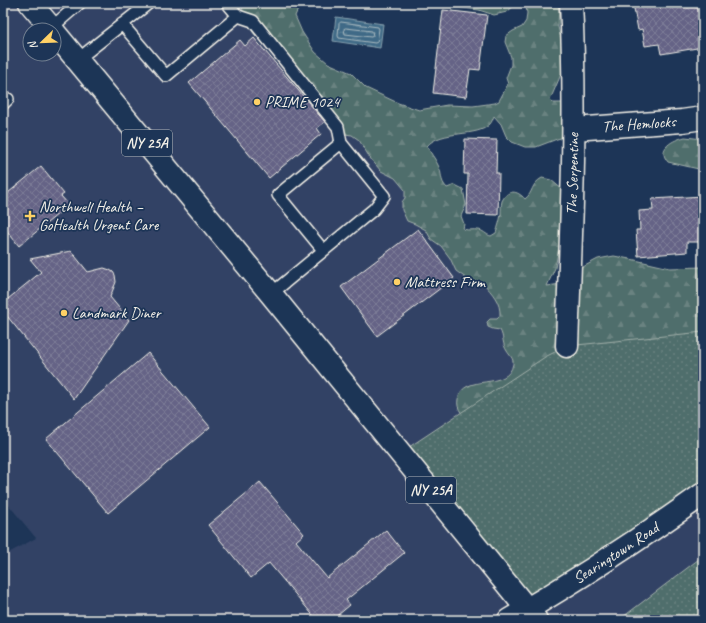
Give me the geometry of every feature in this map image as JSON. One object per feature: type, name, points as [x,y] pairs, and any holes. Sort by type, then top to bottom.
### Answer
[{"type":"main road","name":"NY 25A","points":[[30,3],[45,22]]},
{"type":"main road","name":"The Serpentine","points":[[567,346],[574,129],[571,3]]},
{"type":"main road","name":"NY 25A","points":[[62,42],[271,294],[532,615]]},
{"type":"main road","name":"The Hemlocks","points":[[574,129],[682,121],[703,118]]},
{"type":"main road","name":"Searingtown Road","points":[[509,620],[532,615],[703,494]]},
{"type":"lane","points":[[60,22],[80,3]]},
{"type":"lane","points":[[77,60],[149,3]]},
{"type":"lane","points":[[227,3],[238,16],[253,21],[338,127],[341,144],[384,196],[374,209],[271,294]]},
{"type":"lane","points":[[122,24],[166,76],[238,16]]},
{"type":"lane","points":[[323,250],[278,195],[341,144]]},
{"type":"shaded area","points":[[3,3],[248,3],[545,357],[401,453],[703,494],[703,620],[3,620],[3,556],[36,538],[3,498]]},
{"type":"green space","points":[[241,3],[304,3],[299,7],[295,16],[302,32],[315,52],[328,63],[351,73],[366,88],[398,103],[419,110],[447,105],[473,106],[495,103],[499,101],[508,84],[506,78],[511,65],[511,57],[505,42],[506,36],[522,27],[526,21],[526,7],[522,3],[559,3],[558,27],[564,51],[562,72],[550,100],[553,103],[567,103],[586,116],[590,123],[568,136],[536,147],[525,147],[512,142],[506,136],[501,124],[494,116],[491,123],[484,128],[468,133],[441,137],[427,146],[437,162],[442,180],[447,188],[455,185],[463,189],[466,205],[461,216],[464,224],[463,229],[480,230],[491,236],[496,233],[501,217],[501,206],[504,197],[513,192],[519,194],[525,199],[530,194],[536,183],[542,178],[551,180],[563,190],[566,203],[560,221],[560,242],[555,268],[547,286],[561,284],[581,268],[598,259],[614,256],[670,268],[703,267],[703,417],[471,422],[465,417],[458,406],[458,399],[462,391],[468,386],[476,383],[503,377],[509,372],[513,364],[512,358],[504,346],[500,330],[488,327],[487,322],[490,319],[497,319],[500,316],[499,306],[495,298],[483,283],[470,281],[456,271],[450,258],[441,246],[431,239],[426,230],[407,221],[402,210],[405,190],[395,178],[381,171],[370,158],[359,140],[352,135],[345,134],[341,136],[287,74],[280,60],[285,52],[285,49],[277,44],[262,40],[254,34]]},
{"type":"green space","points":[[444,3],[522,3],[516,4],[507,12],[494,15],[479,10],[448,6]]},
{"type":"green space","points":[[685,137],[703,139],[703,170],[668,162],[665,157],[665,149],[668,145]]},
{"type":"green space","points":[[703,332],[703,494],[528,609],[400,453],[545,357],[567,346]]},
{"type":"green space","points":[[703,556],[703,620],[619,620]]},
{"type":"water","points":[[336,17],[383,24],[380,48],[333,41]]},
{"type":"building","points":[[633,3],[703,3],[703,47],[661,54],[659,44],[645,46],[642,29],[638,30]]},
{"type":"building","points":[[443,10],[487,15],[480,70],[470,69],[466,97],[433,93]]},
{"type":"building","name":"PRIME 1024","points":[[254,38],[325,122],[317,128],[321,134],[269,178],[189,83],[240,40],[245,46]]},
{"type":"building","points":[[465,139],[497,140],[496,173],[499,173],[498,215],[467,214],[468,174],[464,174]]},
{"type":"building","name":"Northwell Health – GoHealth Urgent Care","points":[[41,166],[64,194],[61,196],[69,205],[19,246],[3,226],[3,197]]},
{"type":"building","points":[[703,196],[703,242],[687,242],[687,252],[638,256],[636,230],[640,230],[639,211],[653,210],[652,199]]},
{"type":"building","name":"Mattress Firm","points":[[418,229],[454,278],[377,336],[341,287]]},
{"type":"building","name":"Landmark Diner","points":[[71,251],[88,272],[104,268],[113,272],[116,282],[110,297],[129,320],[74,399],[3,311],[3,303],[41,272],[30,259]]},
{"type":"building","points":[[148,353],[210,427],[108,513],[46,439]]},
{"type":"building","points":[[260,482],[304,534],[296,541],[327,578],[386,530],[404,553],[346,600],[350,605],[332,620],[317,620],[269,563],[251,578],[208,525]]},
{"type":"place","name":"PRIME 1024","points":[[257,102]]},
{"type":"place","name":"Northwell Health – GoHealth Urgent Care","points":[[30,216]]},
{"type":"place","name":"Mattress Firm","points":[[397,282]]},
{"type":"place","name":"Landmark Diner","points":[[64,313]]}]
